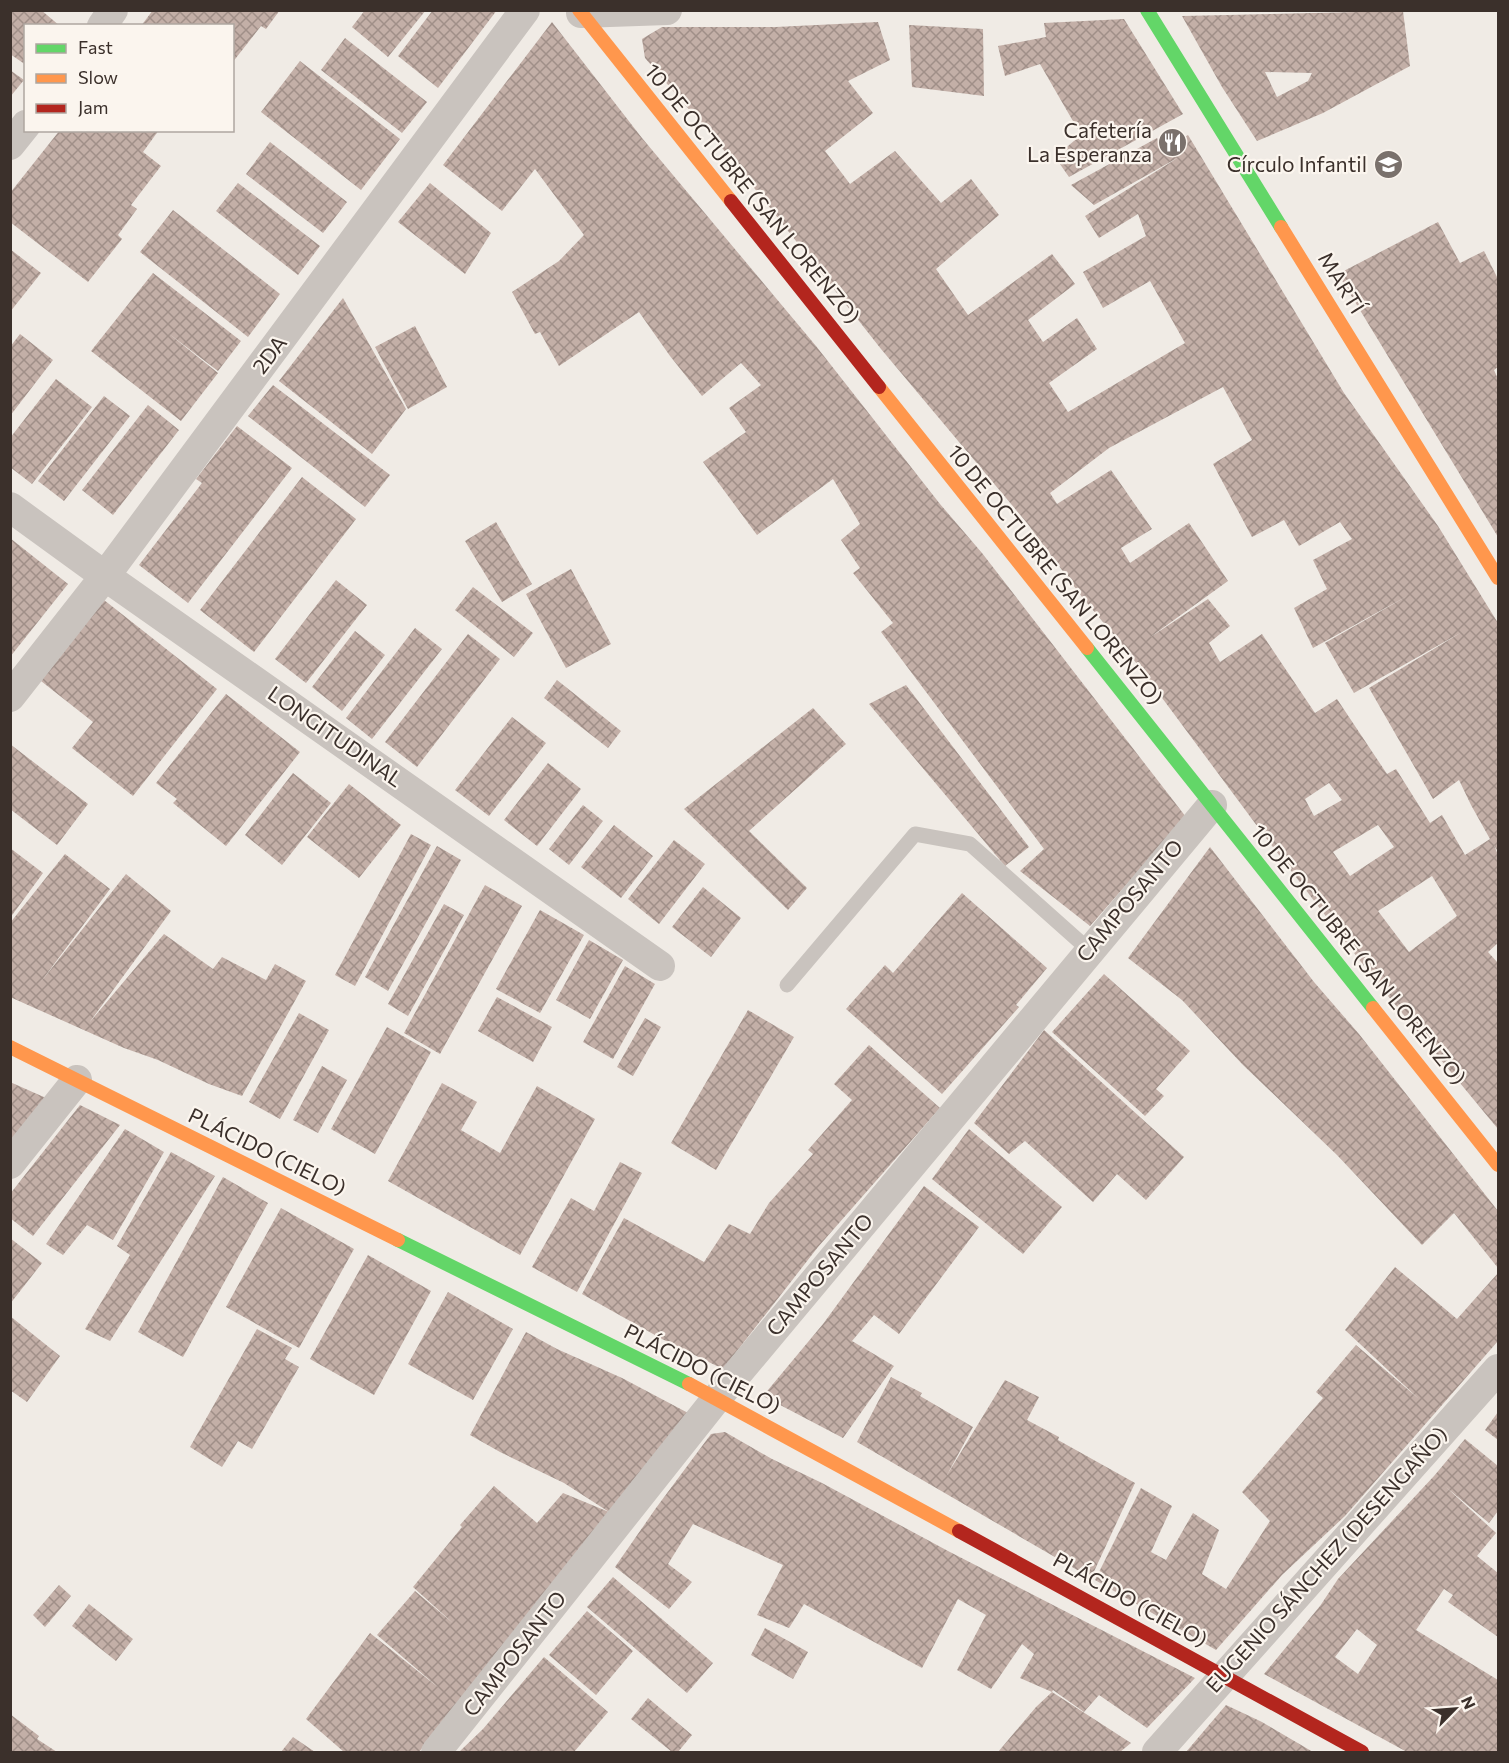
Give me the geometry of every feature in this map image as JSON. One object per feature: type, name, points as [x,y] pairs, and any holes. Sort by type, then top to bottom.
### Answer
[{"type":"street","points":[[103,24],[113,10]]},
{"type":"street","name":"2DA","points":[[10,697],[105,576],[525,10]]},
{"type":"street","points":[[580,12],[667,10]]},
{"type":"street","name":"MARTÍ","points":[[1147,10],[1498,578]]},
{"type":"street","name":"10 DE OCTUBRE (SAN LORENZO)","points":[[580,12],[1498,1165]]},
{"type":"street","points":[[10,145],[24,128]]},
{"type":"street","name":"LONGITUDINAL","points":[[10,507],[660,966]]},
{"type":"street","name":"CAMPOSANTO","points":[[436,1752],[717,1398],[1212,805]]},
{"type":"street","name":"PLÁCIDO (CIELO)","points":[[10,1047],[717,1398],[1362,1752]]},
{"type":"street","points":[[10,1164],[77,1080]]},
{"type":"street","name":"EUGENIO SÁNCHEZ (DESENGAÑO)","points":[[1157,1752],[1498,1369]]},
{"type":"lane","points":[[787,985],[915,834],[970,844],[1089,950]]},
{"type":"building","points":[[10,10],[41,10],[58,24],[24,24],[24,64],[10,54]]},
{"type":"building","points":[[153,10],[280,10],[266,29],[261,26],[234,60],[234,24],[142,24]]},
{"type":"building","points":[[365,10],[426,10],[388,57],[352,27]]},
{"type":"building","points":[[433,10],[497,10],[438,88],[398,56]]},
{"type":"building","points":[[1403,11],[1410,66],[1323,113],[1257,141],[1222,87],[1182,16]],"holes":[[[1265,72],[1312,73],[1308,81],[1277,97]]]},
{"type":"building","points":[[1124,19],[1183,114],[1069,177],[1055,157],[1081,135],[1040,64],[1005,76],[998,46],[1046,37],[1044,23]]},
{"type":"building","points":[[552,22],[642,138],[816,346],[940,504],[982,553],[1186,817],[1090,926],[1020,871],[1044,849],[881,632],[893,623],[853,573],[860,568],[841,540],[860,524],[833,479],[757,535],[703,462],[746,432],[729,408],[761,385],[741,363],[702,396],[639,312],[559,366],[540,332],[535,334],[512,292],[559,261],[584,235],[535,169],[502,211],[443,165]]},
{"type":"building","points":[[878,22],[890,60],[848,81],[873,113],[825,151],[850,184],[895,151],[941,203],[971,179],[999,215],[936,269],[968,315],[1052,254],[1075,284],[1028,320],[1043,342],[1077,318],[1097,349],[1049,383],[1068,412],[1185,343],[1150,281],[1103,308],[1083,272],[1146,236],[1138,214],[1099,238],[1085,216],[1179,157],[1094,205],[1071,185],[1157,138],[1162,150],[1188,135],[1344,393],[1438,526],[1498,623],[1498,852],[1494,845],[1498,855],[1498,943],[1488,952],[1498,963],[1498,1129],[1374,979],[1128,652],[1082,597],[1027,523],[881,349],[733,161],[645,58],[642,39],[662,27],[776,27]],"holes":[[[1223,387],[1252,440],[1213,464],[1252,537],[1284,520],[1299,546],[1340,522],[1352,539],[1313,560],[1327,589],[1294,608],[1313,648],[1409,595],[1325,643],[1354,693],[1462,632],[1369,688],[1433,799],[1459,780],[1490,839],[1465,855],[1442,815],[1430,823],[1396,769],[1387,774],[1337,699],[1315,713],[1262,634],[1220,662],[1209,643],[1230,626],[1208,599],[1149,638],[1228,581],[1189,523],[1130,563],[1121,548],[1152,529],[1111,470],[1057,504],[1050,493],[1109,448]],[[1329,783],[1342,800],[1314,816],[1305,799]],[[1378,825],[1394,847],[1350,876],[1333,852]],[[1432,876],[1457,916],[1409,952],[1378,911]]]},
{"type":"building","points":[[909,25],[983,29],[984,96],[912,87]]},
{"type":"building","points":[[345,38],[427,102],[402,133],[321,70]]},
{"type":"building","points":[[300,61],[400,139],[361,190],[261,112]]},
{"type":"building","points":[[10,70],[24,80],[10,97]]},
{"type":"building","points":[[58,132],[158,132],[143,152],[161,166],[131,205],[137,209],[118,235],[122,239],[88,282],[10,222],[10,193]]},
{"type":"building","points":[[270,142],[347,202],[323,233],[246,174]]},
{"type":"building","points":[[238,183],[320,246],[298,275],[216,211]]},
{"type":"building","points":[[430,183],[491,233],[465,274],[398,222]]},
{"type":"building","points":[[173,210],[280,294],[248,337],[140,252]]},
{"type":"building","points":[[1438,222],[1460,263],[1484,251],[1498,279],[1498,367],[1494,370],[1498,379],[1498,537],[1338,274]]},
{"type":"building","points":[[10,249],[41,273],[10,312]]},
{"type":"building","points":[[153,273],[241,341],[218,371],[168,333],[218,373],[181,421],[91,351]]},
{"type":"building","points":[[343,298],[406,409],[372,454],[279,381]]},
{"type":"building","points":[[415,326],[447,387],[408,409],[375,347]]},
{"type":"building","points":[[20,334],[53,360],[10,416],[10,347]]},
{"type":"building","points":[[56,379],[92,407],[32,484],[10,467],[10,438]]},
{"type":"building","points":[[273,385],[390,475],[365,507],[248,416]]},
{"type":"building","points":[[104,396],[130,416],[64,501],[38,481]]},
{"type":"building","points":[[148,405],[179,430],[113,515],[82,490]]},
{"type":"building","points":[[237,426],[292,468],[188,603],[139,565],[202,483],[196,479]]},
{"type":"building","points":[[302,477],[356,519],[254,652],[200,610]]},
{"type":"building","points":[[496,522],[532,584],[502,602],[465,541]]},
{"type":"building","points":[[10,538],[68,584],[10,657]]},
{"type":"building","points":[[571,569],[611,644],[566,668],[526,594]]},
{"type":"building","points":[[336,580],[367,605],[306,683],[275,659]]},
{"type":"building","points":[[473,587],[533,633],[514,657],[455,610]]},
{"type":"building","points":[[104,600],[217,689],[133,796],[72,748],[93,722],[41,681]]},
{"type":"building","points":[[415,628],[442,649],[372,739],[346,718]]},
{"type":"building","points":[[355,631],[385,655],[342,711],[312,687]]},
{"type":"building","points":[[468,634],[500,659],[417,767],[385,742]]},
{"type":"building","points":[[557,680],[621,731],[608,748],[544,698]]},
{"type":"building","points":[[906,685],[1029,847],[1005,866],[869,704]]},
{"type":"building","points":[[226,694],[300,752],[226,846],[173,803],[177,799],[156,783]]},
{"type":"building","points":[[813,708],[846,744],[749,831],[807,888],[788,910],[684,809]]},
{"type":"building","points":[[512,717],[546,743],[489,816],[455,790]]},
{"type":"building","points":[[10,744],[88,804],[57,845],[10,809]]},
{"type":"building","points":[[548,763],[581,789],[537,846],[504,820]]},
{"type":"building","points":[[293,773],[331,803],[282,865],[245,835]]},
{"type":"building","points":[[349,784],[401,825],[359,878],[307,837]]},
{"type":"building","points":[[583,805],[603,821],[569,865],[549,849]]},
{"type":"building","points":[[614,825],[653,856],[621,898],[581,867]]},
{"type":"building","points":[[411,834],[431,845],[355,986],[335,975]]},
{"type":"building","points":[[674,840],[705,864],[659,924],[628,899]]},
{"type":"building","points":[[437,846],[461,860],[388,991],[365,977]]},
{"type":"building","points":[[1210,847],[1314,982],[1359,1034],[1498,1211],[1498,1268],[1454,1213],[1422,1245],[1337,1155],[1243,1065],[1182,1000],[1128,958]]},
{"type":"building","points":[[10,848],[43,873],[10,918]]},
{"type":"building","points":[[65,854],[110,889],[40,983],[126,874],[171,911],[89,1023],[164,934],[213,969],[222,957],[266,980],[275,964],[306,981],[242,1096],[124,1048],[10,997],[10,923]]},
{"type":"building","points":[[485,885],[522,906],[440,1054],[404,1033]]},
{"type":"building","points":[[703,887],[741,918],[711,957],[672,927]]},
{"type":"building","points":[[962,893],[1047,968],[1016,1005],[1019,1007],[942,1094],[846,1009],[885,965],[893,973]]},
{"type":"building","points":[[444,904],[464,915],[408,1016],[388,1004]]},
{"type":"building","points":[[540,910],[584,935],[540,1013],[496,989]]},
{"type":"building","points":[[589,940],[623,960],[590,1019],[556,1000]]},
{"type":"building","points":[[625,966],[655,984],[613,1059],[583,1042]]},
{"type":"building","points":[[1104,974],[1190,1051],[1156,1089],[1164,1096],[1145,1116],[1052,1032]]},
{"type":"building","points":[[497,997],[552,1027],[533,1062],[478,1031]]},
{"type":"building","points":[[748,1010],[794,1037],[716,1170],[671,1143]]},
{"type":"building","points":[[299,1013],[329,1030],[280,1119],[249,1102]]},
{"type":"building","points":[[645,1018],[661,1027],[633,1076],[617,1067]]},
{"type":"building","points":[[387,1027],[431,1052],[375,1154],[331,1129]]},
{"type":"building","points":[[1044,1030],[1184,1157],[1146,1200],[1117,1174],[1093,1202],[1025,1141],[1009,1154],[974,1123]]},
{"type":"building","points":[[869,1045],[940,1108],[818,1247],[723,1369],[662,1339],[582,1294],[624,1218],[704,1262],[729,1224],[750,1234],[769,1203],[813,1154],[808,1150],[852,1100],[834,1084]]},
{"type":"building","points":[[322,1066],[347,1080],[318,1133],[293,1120]]},
{"type":"building","points":[[10,1082],[46,1098],[10,1146]]},
{"type":"building","points":[[442,1083],[477,1102],[461,1130],[500,1153],[537,1086],[595,1119],[520,1255],[388,1181]]},
{"type":"building","points":[[80,1105],[120,1125],[33,1236],[10,1218],[10,1194]]},
{"type":"building","points":[[125,1129],[164,1152],[113,1240],[87,1225],[63,1255],[46,1244]]},
{"type":"building","points":[[969,1129],[1062,1207],[1023,1254],[932,1179]]},
{"type":"building","points":[[171,1152],[215,1176],[110,1341],[85,1329],[130,1255],[117,1246]]},
{"type":"building","points":[[620,1162],[642,1173],[577,1292],[532,1267],[571,1198],[594,1211]]},
{"type":"building","points":[[223,1177],[268,1203],[183,1357],[138,1332]]},
{"type":"building","points":[[924,1186],[979,1227],[899,1334],[874,1315],[852,1341],[894,1366],[843,1438],[763,1396],[823,1324]]},
{"type":"building","points":[[281,1208],[354,1249],[299,1348],[226,1307]]},
{"type":"building","points":[[10,1238],[42,1263],[10,1304]]},
{"type":"building","points":[[368,1255],[431,1291],[374,1395],[310,1359]]},
{"type":"building","points":[[1395,1267],[1457,1319],[1498,1273],[1498,1341],[1345,1516],[1282,1575],[1216,1650],[1095,1580],[1141,1488],[1172,1506],[1151,1552],[1166,1560],[1193,1513],[1219,1530],[1202,1574],[1226,1589],[1270,1521],[1242,1492],[1323,1398],[1316,1392],[1356,1345],[1419,1399],[1345,1330]]},
{"type":"building","points":[[448,1292],[513,1329],[473,1400],[408,1364]]},
{"type":"building","points":[[10,1316],[60,1356],[27,1402],[10,1390]]},
{"type":"building","points":[[257,1329],[292,1348],[285,1359],[299,1367],[252,1449],[238,1441],[222,1467],[190,1447]]},
{"type":"building","points":[[526,1332],[690,1414],[609,1512],[564,1483],[470,1435]]},
{"type":"building","points":[[891,1377],[922,1393],[920,1396],[973,1427],[947,1475],[1005,1380],[1039,1397],[1027,1420],[1135,1483],[1091,1578],[857,1442]]},
{"type":"building","points":[[1498,1412],[1498,1440],[1485,1430]]},
{"type":"building","points":[[725,1432],[772,1459],[1195,1678],[1147,1728],[1099,1695],[1084,1712],[1053,1690],[1052,1692],[1020,1678],[1034,1654],[1022,1644],[991,1689],[957,1670],[986,1615],[958,1599],[922,1668],[804,1604],[789,1628],[757,1615],[783,1565],[693,1524],[668,1564],[692,1582],[669,1609],[615,1567],[711,1434]]},
{"type":"building","points":[[1465,1439],[1498,1466],[1498,1511],[1489,1523],[1446,1487],[1496,1533],[1477,1556],[1498,1573],[1498,1637],[1448,1602],[1453,1595],[1444,1589],[1416,1630],[1498,1680],[1498,1752],[1407,1752],[1264,1674],[1320,1606],[1338,1579],[1434,1476]],"holes":[[[1357,1629],[1377,1645],[1358,1674],[1335,1657]]]},
{"type":"building","points":[[494,1486],[537,1523],[563,1493],[609,1512],[419,1752],[344,1752],[306,1719],[370,1633],[439,1688],[377,1635],[415,1591],[454,1624],[413,1587],[462,1527],[460,1525]]},
{"type":"building","points":[[613,1577],[713,1663],[687,1693],[587,1607]]},
{"type":"building","points":[[59,1585],[71,1596],[45,1627],[33,1615]]},
{"type":"building","points":[[89,1604],[133,1639],[116,1661],[72,1626]]},
{"type":"building","points":[[587,1611],[633,1651],[596,1695],[549,1655]]},
{"type":"building","points":[[765,1628],[808,1652],[793,1679],[751,1655]]},
{"type":"building","points":[[544,1657],[608,1712],[574,1752],[459,1752],[483,1729]]},
{"type":"building","points":[[1052,1692],[1131,1743],[1120,1752],[998,1752],[1036,1707]]},
{"type":"building","points":[[648,1698],[692,1735],[678,1752],[672,1752],[631,1719]]},
{"type":"building","points":[[1226,1705],[1262,1722],[1313,1752],[1186,1752]]},
{"type":"building","points":[[10,1714],[39,1736],[37,1739],[57,1752],[10,1752]]},
{"type":"building","points":[[293,1737],[315,1752],[281,1752]]},
{"type":"traffic: fast","points":[[1147,10],[1281,227]]},
{"type":"traffic: fast","points":[[1087,648],[1373,1008]]},
{"type":"traffic: fast","points":[[398,1240],[689,1384]]},
{"type":"traffic: slow","points":[[579,10],[731,201]]},
{"type":"traffic: slow","points":[[1281,227],[1498,578]]},
{"type":"traffic: slow","points":[[879,387],[1087,648]]},
{"type":"traffic: slow","points":[[1373,1008],[1498,1165]]},
{"type":"traffic: slow","points":[[10,1047],[398,1240]]},
{"type":"traffic: slow","points":[[689,1384],[959,1531]]},
{"type":"traffic: jam","points":[[731,201],[879,387]]},
{"type":"traffic: jam","points":[[959,1531],[1362,1752]]},
{"type":"place","name":"Cafetería La Esperanza","points":[[1173,143]]},
{"type":"place","name":"Círculo Infantil","points":[[1388,165]]}]
